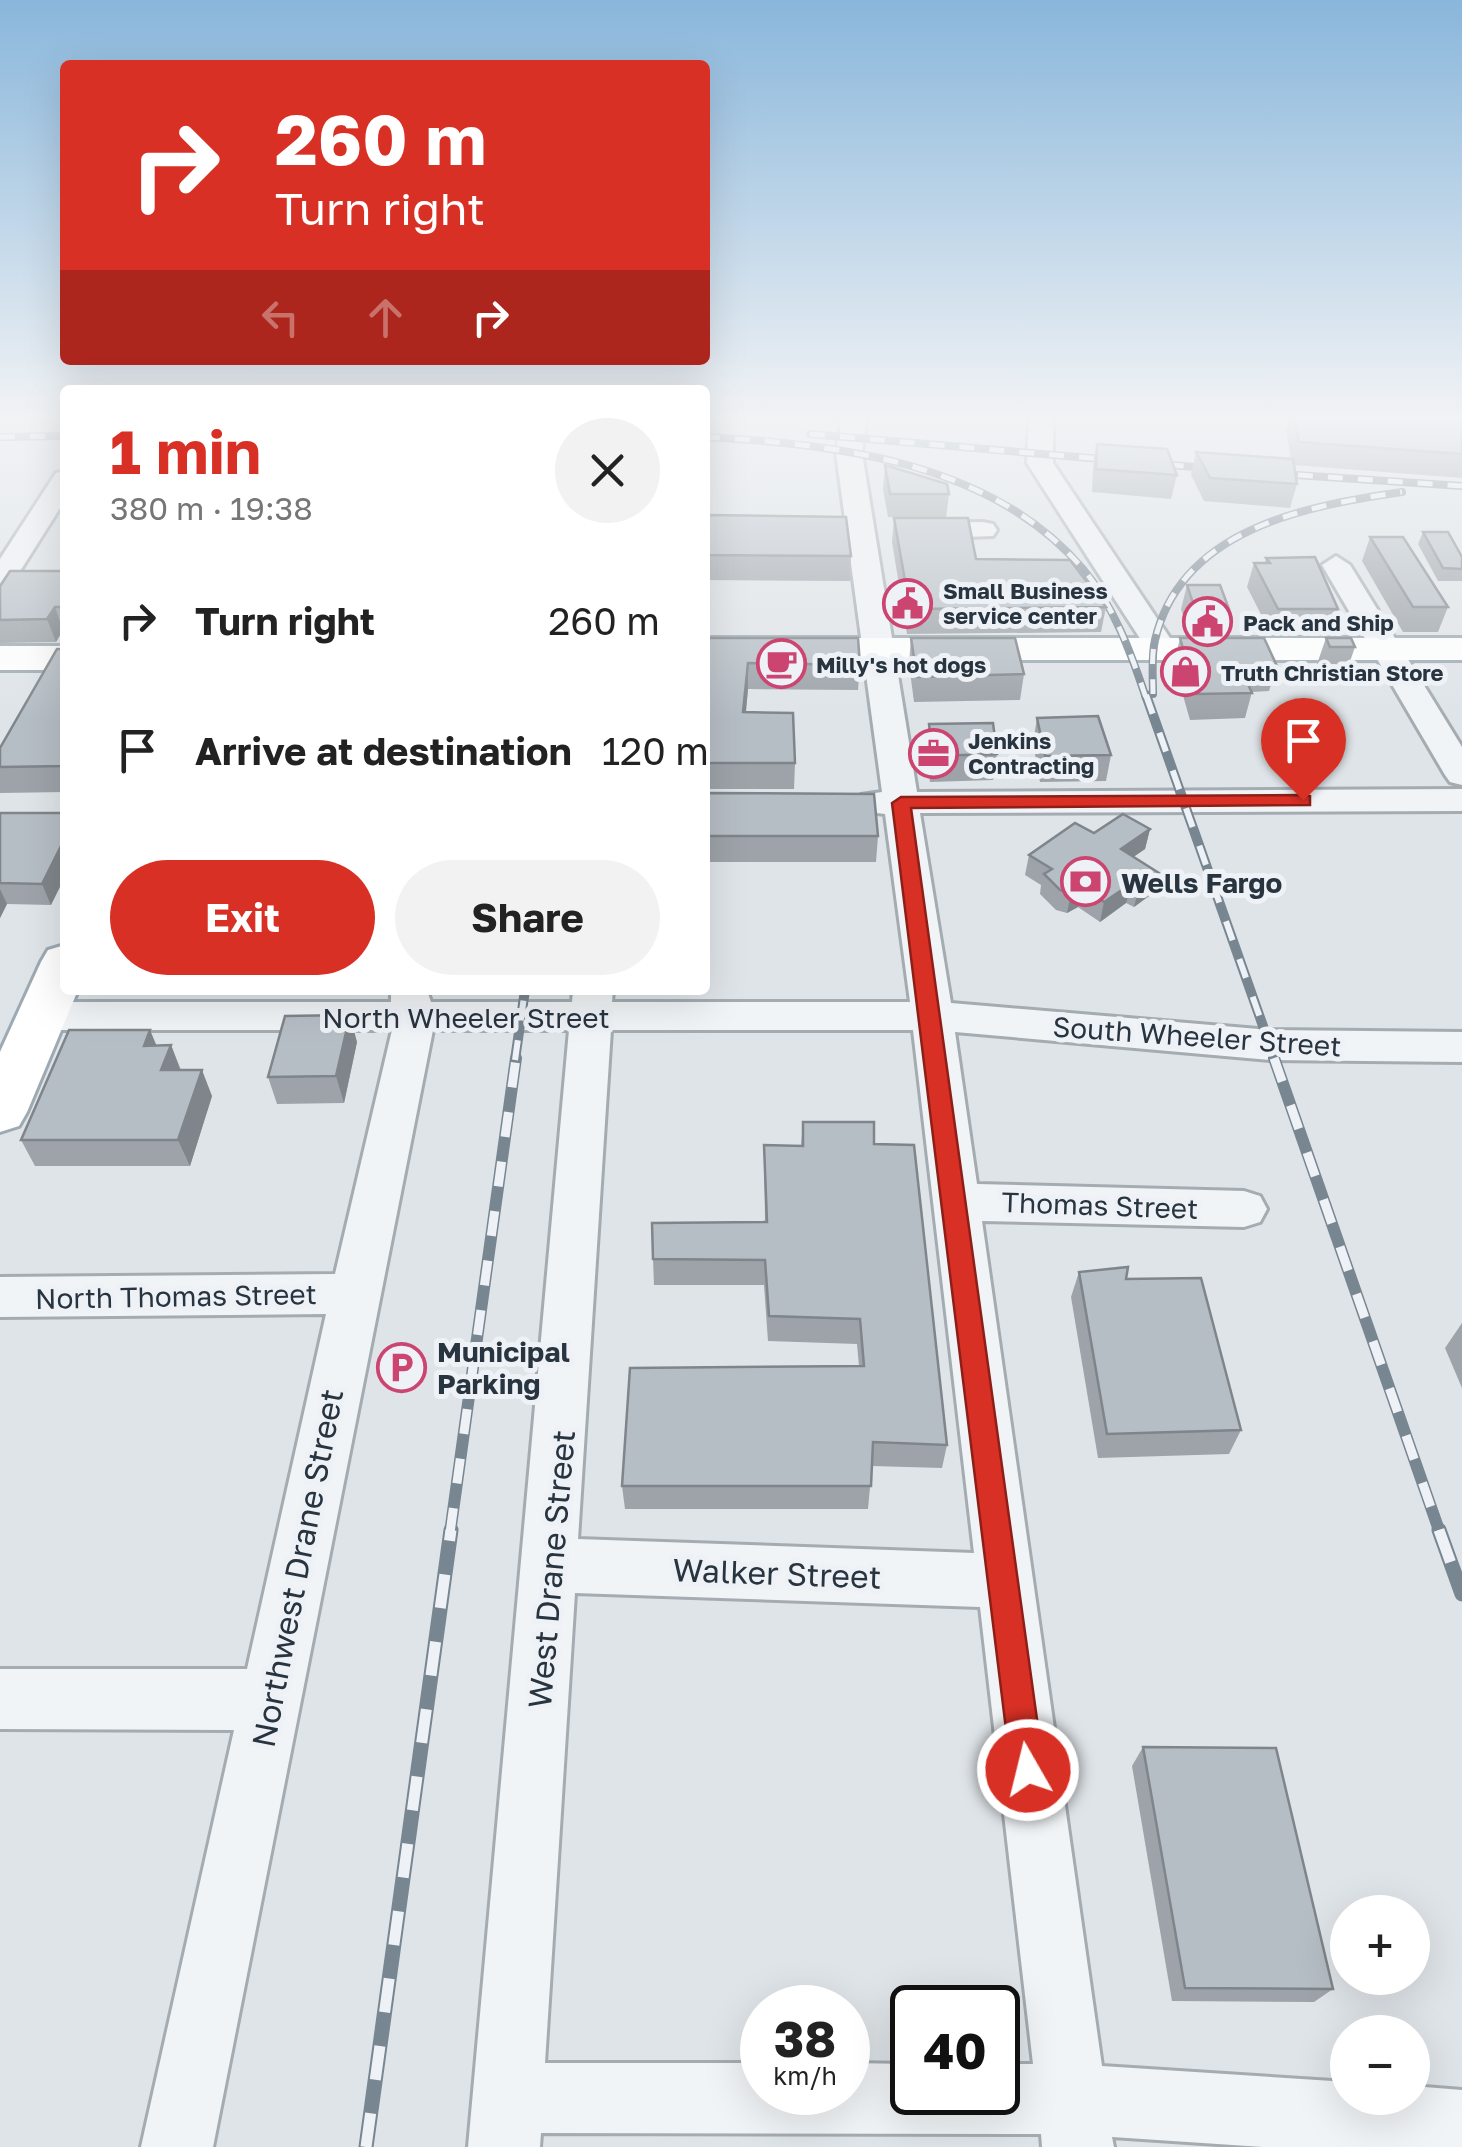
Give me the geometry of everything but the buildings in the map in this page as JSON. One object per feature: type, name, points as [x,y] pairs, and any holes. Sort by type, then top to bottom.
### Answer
[{"type":"main road","points":[[710,649],[1462,649]]},
{"type":"main road","points":[[0,658],[60,658]]},
{"type":"main road","points":[[0,1112],[20,1016],[60,968]]},
{"type":"street","points":[[0,581],[40,519]]},
{"type":"street","points":[[861,519],[932,1016],[1075,2123]]},
{"type":"street","points":[[1080,519],[1160,647]]},
{"type":"street","points":[[834,526],[863,530],[983,530]]},
{"type":"street","points":[[0,537],[60,537]]},
{"type":"street","points":[[1336,565],[1462,775]]},
{"type":"street","points":[[834,804],[1462,800]]},
{"type":"street","name":"North Wheeler Street","points":[[20,1016],[412,1004],[592,1004],[932,1016]]},
{"type":"street","name":"Northwest Drane Street","points":[[177,2147],[412,1004]]},
{"type":"street","name":"West Drane Street","points":[[506,2123],[552,1565],[592,1004]]},
{"type":"street","name":"South Wheeler Street","points":[[932,1016],[1270,1045],[1462,1047]]},
{"type":"street","name":"Thomas Street","points":[[956,1202],[1244,1210]]},
{"type":"street","name":"North Thomas Street","points":[[0,1297],[353,1294]]},
{"type":"street","name":"Walker Street","points":[[552,1565],[1002,1581]]},
{"type":"street","points":[[0,1699],[238,1700],[268,1695]]},
{"type":"street","points":[[506,2123],[1462,2124]]},
{"type":"railway","points":[[1026,519],[1046,533],[1094,583],[1120,630],[1146,698]]},
{"type":"railway","points":[[1153,694],[1155,640],[1169,602],[1191,572],[1219,548],[1280,519]]},
{"type":"railway","points":[[1146,695],[1275,1060]]},
{"type":"railway","points":[[515,1060],[524,995]]},
{"type":"railway","points":[[450,1533],[516,1058]]},
{"type":"railway","points":[[1274,1058],[1440,1533]]},
{"type":"railway","points":[[366,2147],[451,1530]]},
{"type":"railway","points":[[1439,1530],[1462,1594]]},
{"type":"place","name":"Small Business service center","points":[[908,603]]},
{"type":"place","name":"Pack and Ship","points":[[1208,622]]},
{"type":"place","name":"Milly's hot dogs","points":[[781,664]]},
{"type":"place","name":"Truth Christian Store","points":[[1186,672]]},
{"type":"place","name":"Jenkins Contracting","points":[[933,753]]},
{"type":"place","name":"Wells Fargo","points":[[1086,882]]},
{"type":"place","name":"Municipal Parking","points":[[402,1367]]},
{"type":"route","points":[[1028,1770],[901,803],[1303,800]]}]
